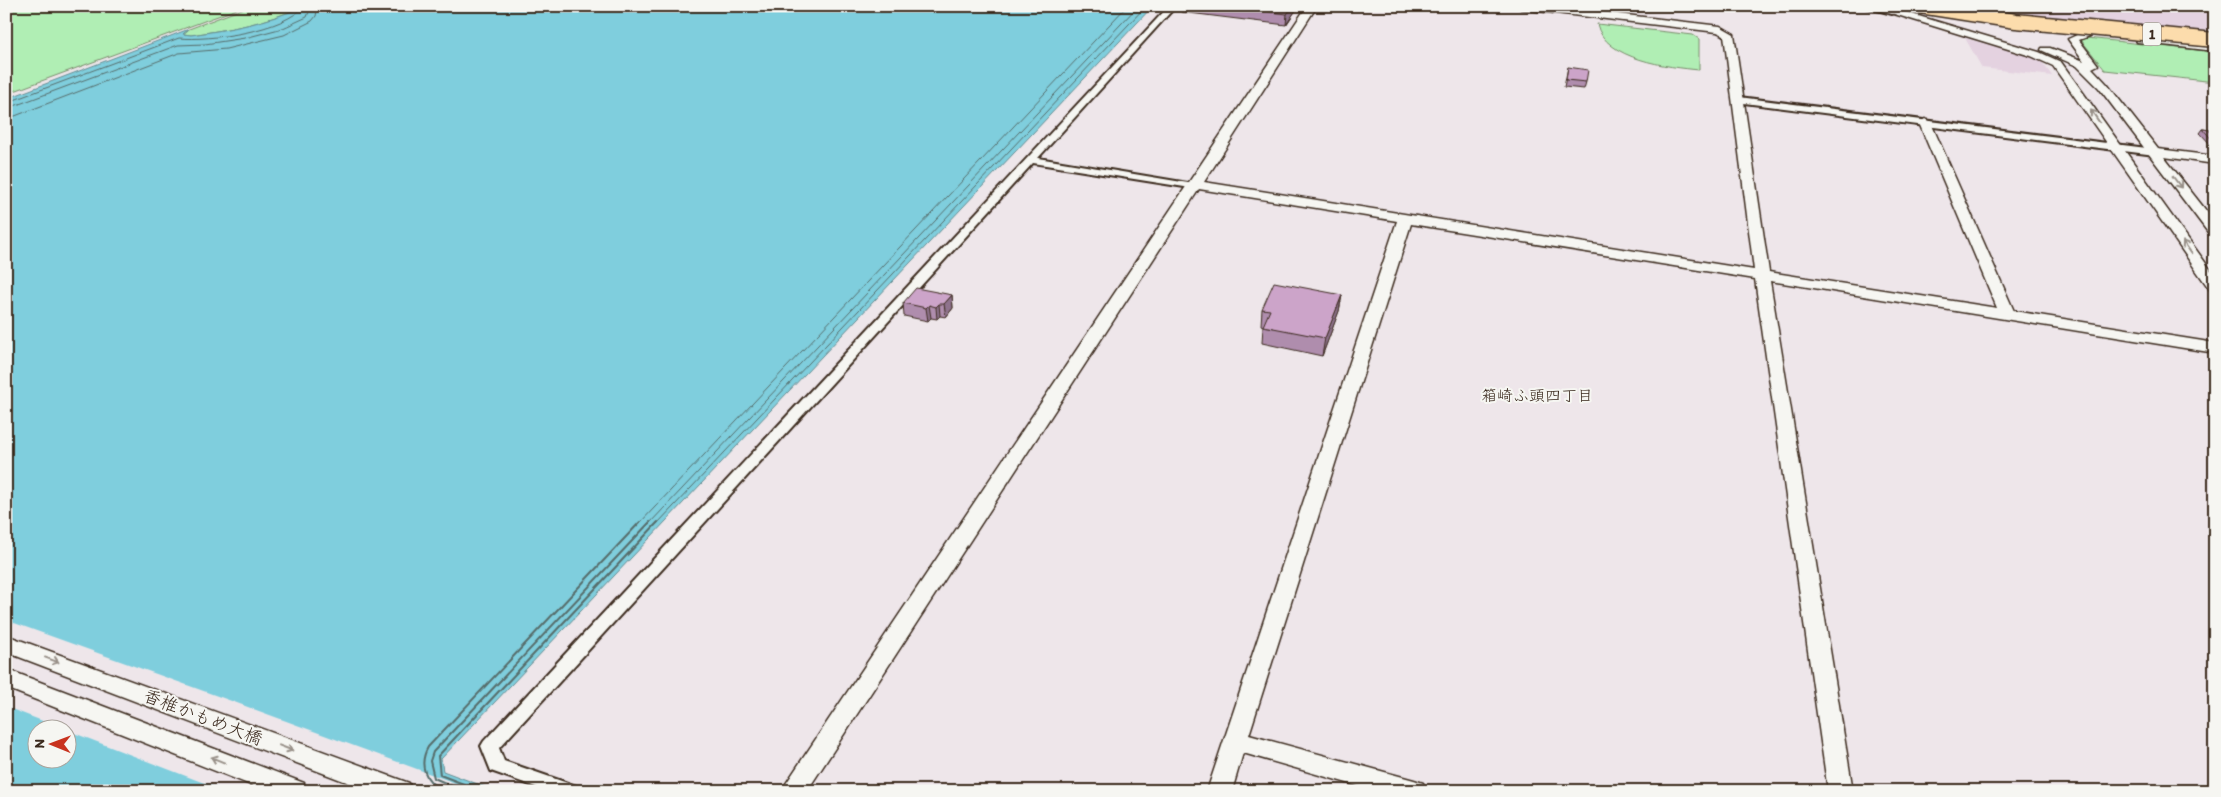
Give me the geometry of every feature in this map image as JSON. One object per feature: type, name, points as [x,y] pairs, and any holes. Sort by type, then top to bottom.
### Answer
[{"type":"highway","name":"1","points":[[1915,6],[2000,20],[2213,42]]},
{"type":"highway","name":"1","points":[[1920,6],[2087,31],[2213,42]]},
{"type":"highway","points":[[1964,6],[2032,20],[2213,42]]},
{"type":"highway","points":[[1972,6],[2087,31]]},
{"type":"street","points":[[570,791],[498,766],[490,746],[1173,6]]},
{"type":"street","points":[[793,791],[1312,6]]},
{"type":"street","points":[[1521,6],[1725,31],[1729,34],[1762,276],[1841,791]]},
{"type":"street","points":[[1865,6],[1892,9],[2035,54],[2057,64],[2215,287]]},
{"type":"street","points":[[1873,6],[1892,9],[2056,52],[2081,64],[2103,86],[2215,232]]},
{"type":"street","points":[[1938,6],[1978,17],[2087,31]]},
{"type":"street","points":[[1952,6],[2014,19],[2213,42]]},
{"type":"street","points":[[2030,18],[2074,26]]},
{"type":"street","points":[[2081,64],[2092,65],[2073,39],[2087,31]]},
{"type":"street","points":[[1738,100],[2215,160]]},
{"type":"street","points":[[1925,123],[2008,316]]},
{"type":"street","points":[[1032,160],[2215,348]]},
{"type":"street","points":[[1219,791],[1405,219]]},
{"type":"street","name":"香椎かもめ大橋","points":[[6,643],[400,791]]},
{"type":"street","points":[[6,678],[296,791]]},
{"type":"street","points":[[1236,741],[1414,791]]},
{"type":"shaded area","points":[[1985,6],[2215,6],[2215,36],[2030,15]]},
{"type":"shaded area","points":[[1965,38],[2035,58],[2042,62],[2052,76],[1982,68]]},
{"type":"green space","points":[[6,6],[196,6],[200,9],[245,6],[6,94]]},
{"type":"green space","points":[[250,6],[304,6],[249,25],[191,35],[183,34],[189,29]]},
{"type":"green space","points":[[1597,24],[1693,35],[1699,39],[1699,70],[1656,64],[1625,54],[1612,46],[1602,36]]},
{"type":"green space","points":[[2087,38],[2215,52],[2215,82],[2105,70],[2081,40]]},
{"type":"water","points":[[304,6],[1153,6],[441,759],[443,771],[496,791],[6,791],[6,99],[189,29],[183,34],[191,35],[235,28],[262,21]]},
{"type":"pier","points":[[6,620],[477,791],[225,791],[78,735],[78,720],[40,720],[6,707]]},
{"type":"building","points":[[1224,6],[1293,6],[1287,14]]},
{"type":"building","points":[[1568,67],[1588,70],[1586,82],[1566,80]]},
{"type":"building","points":[[2203,129],[2215,131],[2215,141],[2213,141]]},
{"type":"building","points":[[1274,282],[1342,295],[1325,338],[1263,326],[1270,310],[1262,309]]},
{"type":"building","points":[[916,288],[952,295],[944,304],[939,304],[936,307],[929,305],[926,308],[903,303]]},
{"type":"district","name":"箱崎ふ頭四丁目","points":[[1537,395]]}]
